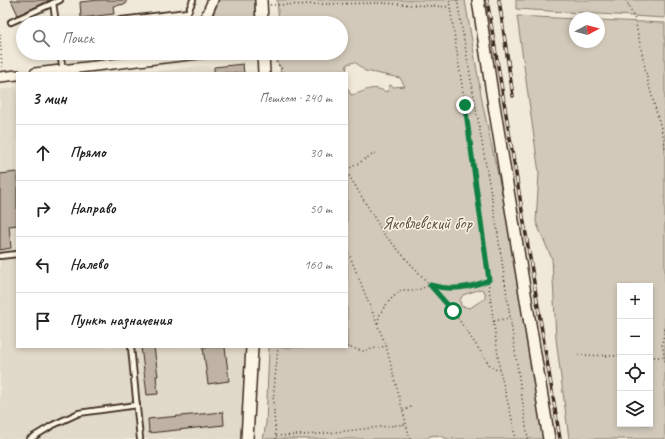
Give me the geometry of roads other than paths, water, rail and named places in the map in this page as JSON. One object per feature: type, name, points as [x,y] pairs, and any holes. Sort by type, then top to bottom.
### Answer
[{"type":"street","points":[[206,16],[213,0]]},
{"type":"street","points":[[478,0],[548,439]]},
{"type":"street","points":[[261,3],[262,16]]},
{"type":"street","points":[[48,72],[147,60]]},
{"type":"street","points":[[264,72],[267,60]]},
{"type":"street","points":[[1,77],[16,75]]},
{"type":"street","points":[[247,439],[252,348]]},
{"type":"lane","points":[[24,16],[60,0]]},
{"type":"lane","points":[[155,16],[188,12],[193,0]]},
{"type":"lane","points":[[52,3],[55,16]]},
{"type":"lane","points":[[11,22],[16,20]]},
{"type":"lane","points":[[60,60],[60,71]]},
{"type":"lane","points":[[0,256],[16,254]]},
{"type":"lane","points":[[131,348],[140,439]]},
{"type":"lane","points":[[30,439],[53,425],[79,413],[137,405]]},
{"type":"railway","points":[[487,0],[560,439]]},
{"type":"railway","points":[[499,0],[513,96]]},
{"type":"park label","name":"Яковлевский бор","points":[[427,223]]}]
